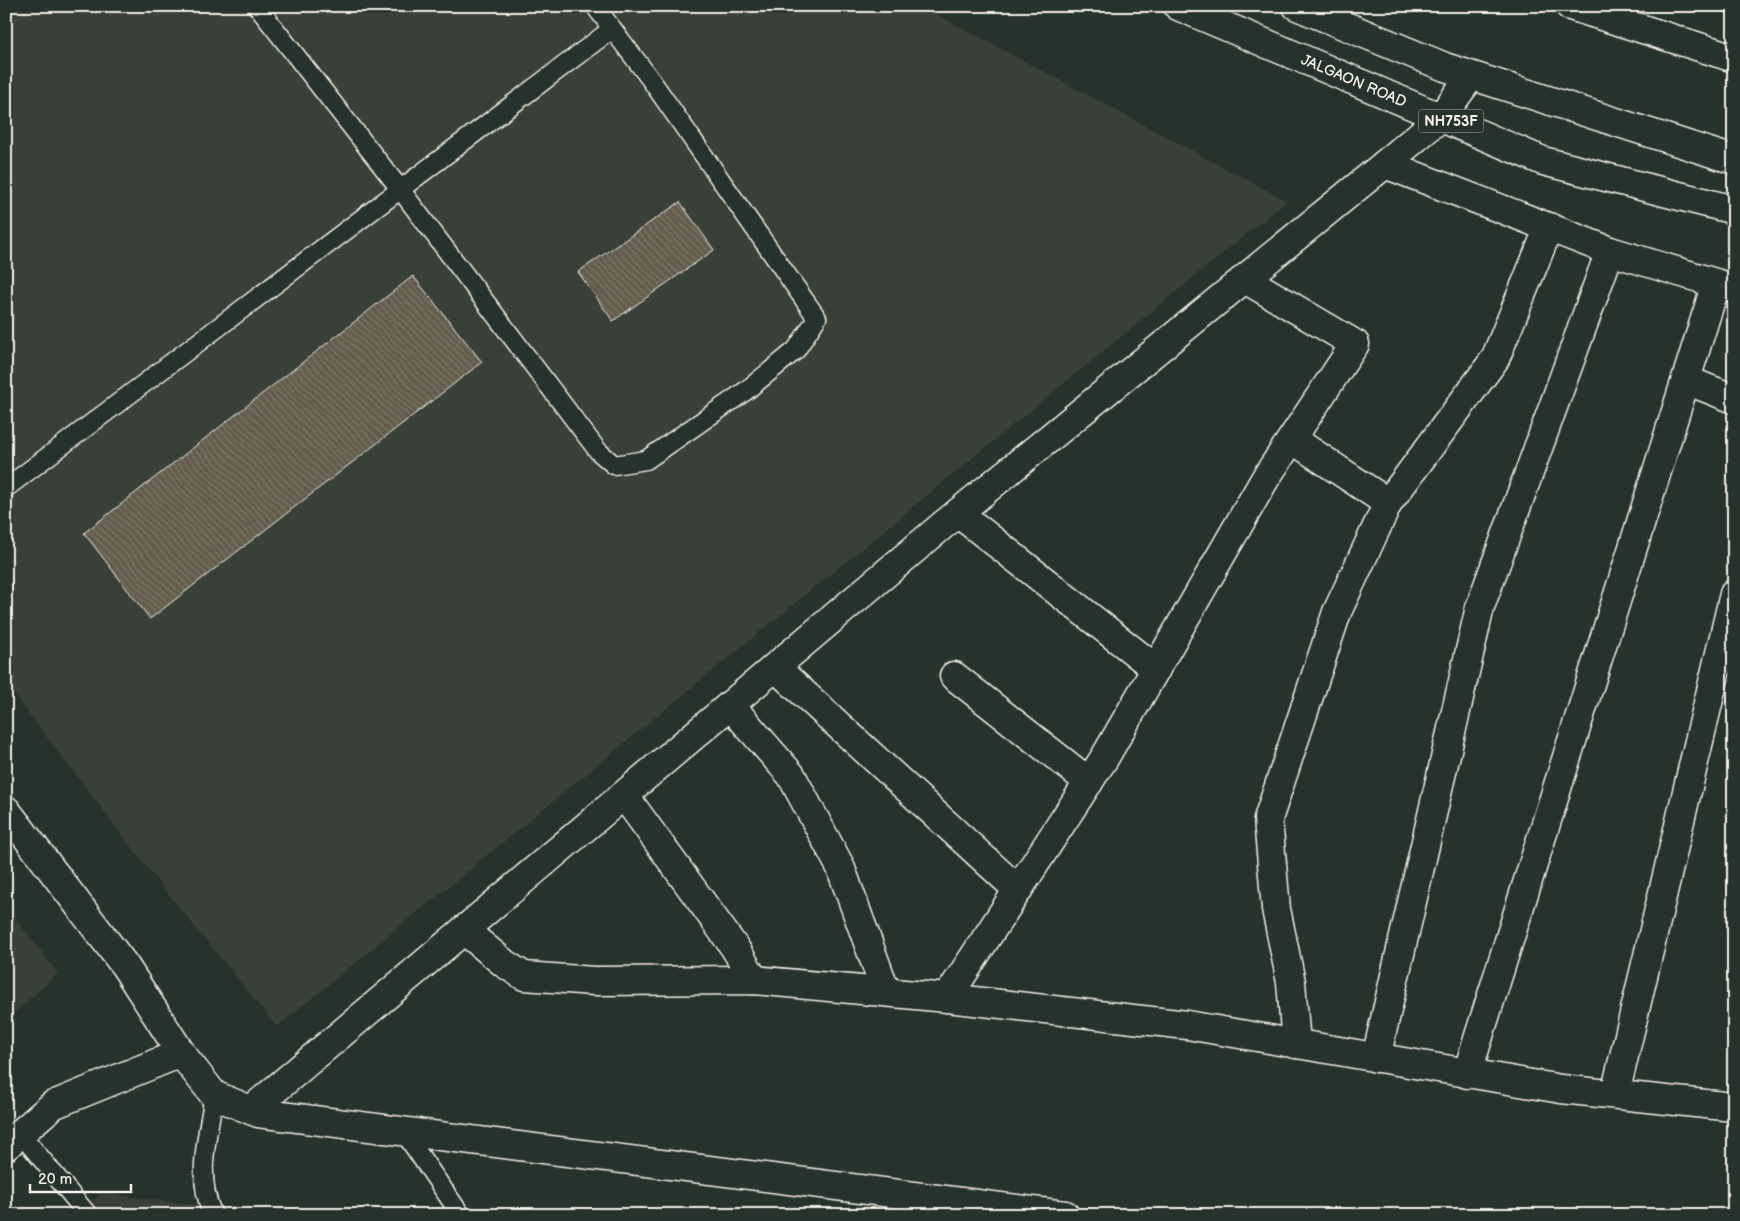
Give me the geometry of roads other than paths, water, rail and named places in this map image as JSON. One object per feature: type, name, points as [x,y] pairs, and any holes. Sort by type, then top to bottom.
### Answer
[{"type":"main road","name":"JALGAON ROAD","points":[[1178,6],[1543,160],[1734,210]]},
{"type":"main road","points":[[1297,6],[1445,67],[1734,160]]},
{"type":"main road","points":[[1570,6],[1734,58]]},
{"type":"main road","points":[[251,1110],[958,513],[1441,117],[1471,76]]},
{"type":"main road","points":[[1385,164],[1610,251],[1725,286],[1686,380],[1467,1074]]},
{"type":"main road","points":[[1296,1044],[1291,982],[1276,909],[1268,819],[1338,612],[1388,503],[1495,359],[1549,228]]},
{"type":"main road","points":[[1376,1058],[1480,607],[1610,251]]},
{"type":"main road","points":[[947,998],[1089,782],[1265,480],[1356,344],[1245,278]]},
{"type":"main road","points":[[1686,380],[1734,399]]},
{"type":"main road","points":[[1292,439],[1388,503]]},
{"type":"main road","points":[[958,513],[1156,669]]},
{"type":"main road","points":[[1615,1094],[1734,594]]},
{"type":"main road","points":[[775,667],[1018,890]]},
{"type":"main road","points":[[954,676],[1089,782]]},
{"type":"main road","points":[[730,705],[796,783],[840,866],[886,992]]},
{"type":"main road","points":[[624,795],[735,948],[754,980]]},
{"type":"main road","points":[[6,810],[125,966],[181,1053],[214,1095],[258,1113],[1065,1215]]},
{"type":"main road","points":[[464,930],[505,964],[524,976],[594,981],[754,980],[947,998],[1187,1025],[1561,1089],[1734,1107]]},
{"type":"main road","points":[[13,1140],[53,1105],[181,1053]]},
{"type":"lane","points":[[257,6],[400,189],[598,451],[614,465],[646,460],[747,390],[796,350],[817,318],[651,80],[595,6]]},
{"type":"lane","points":[[6,488],[612,29]]},
{"type":"lane","points":[[213,1215],[205,1198],[203,1172],[214,1095]]},
{"type":"lane","points":[[403,1131],[462,1215]]},
{"type":"lane","points":[[13,1140],[88,1215]]}]
